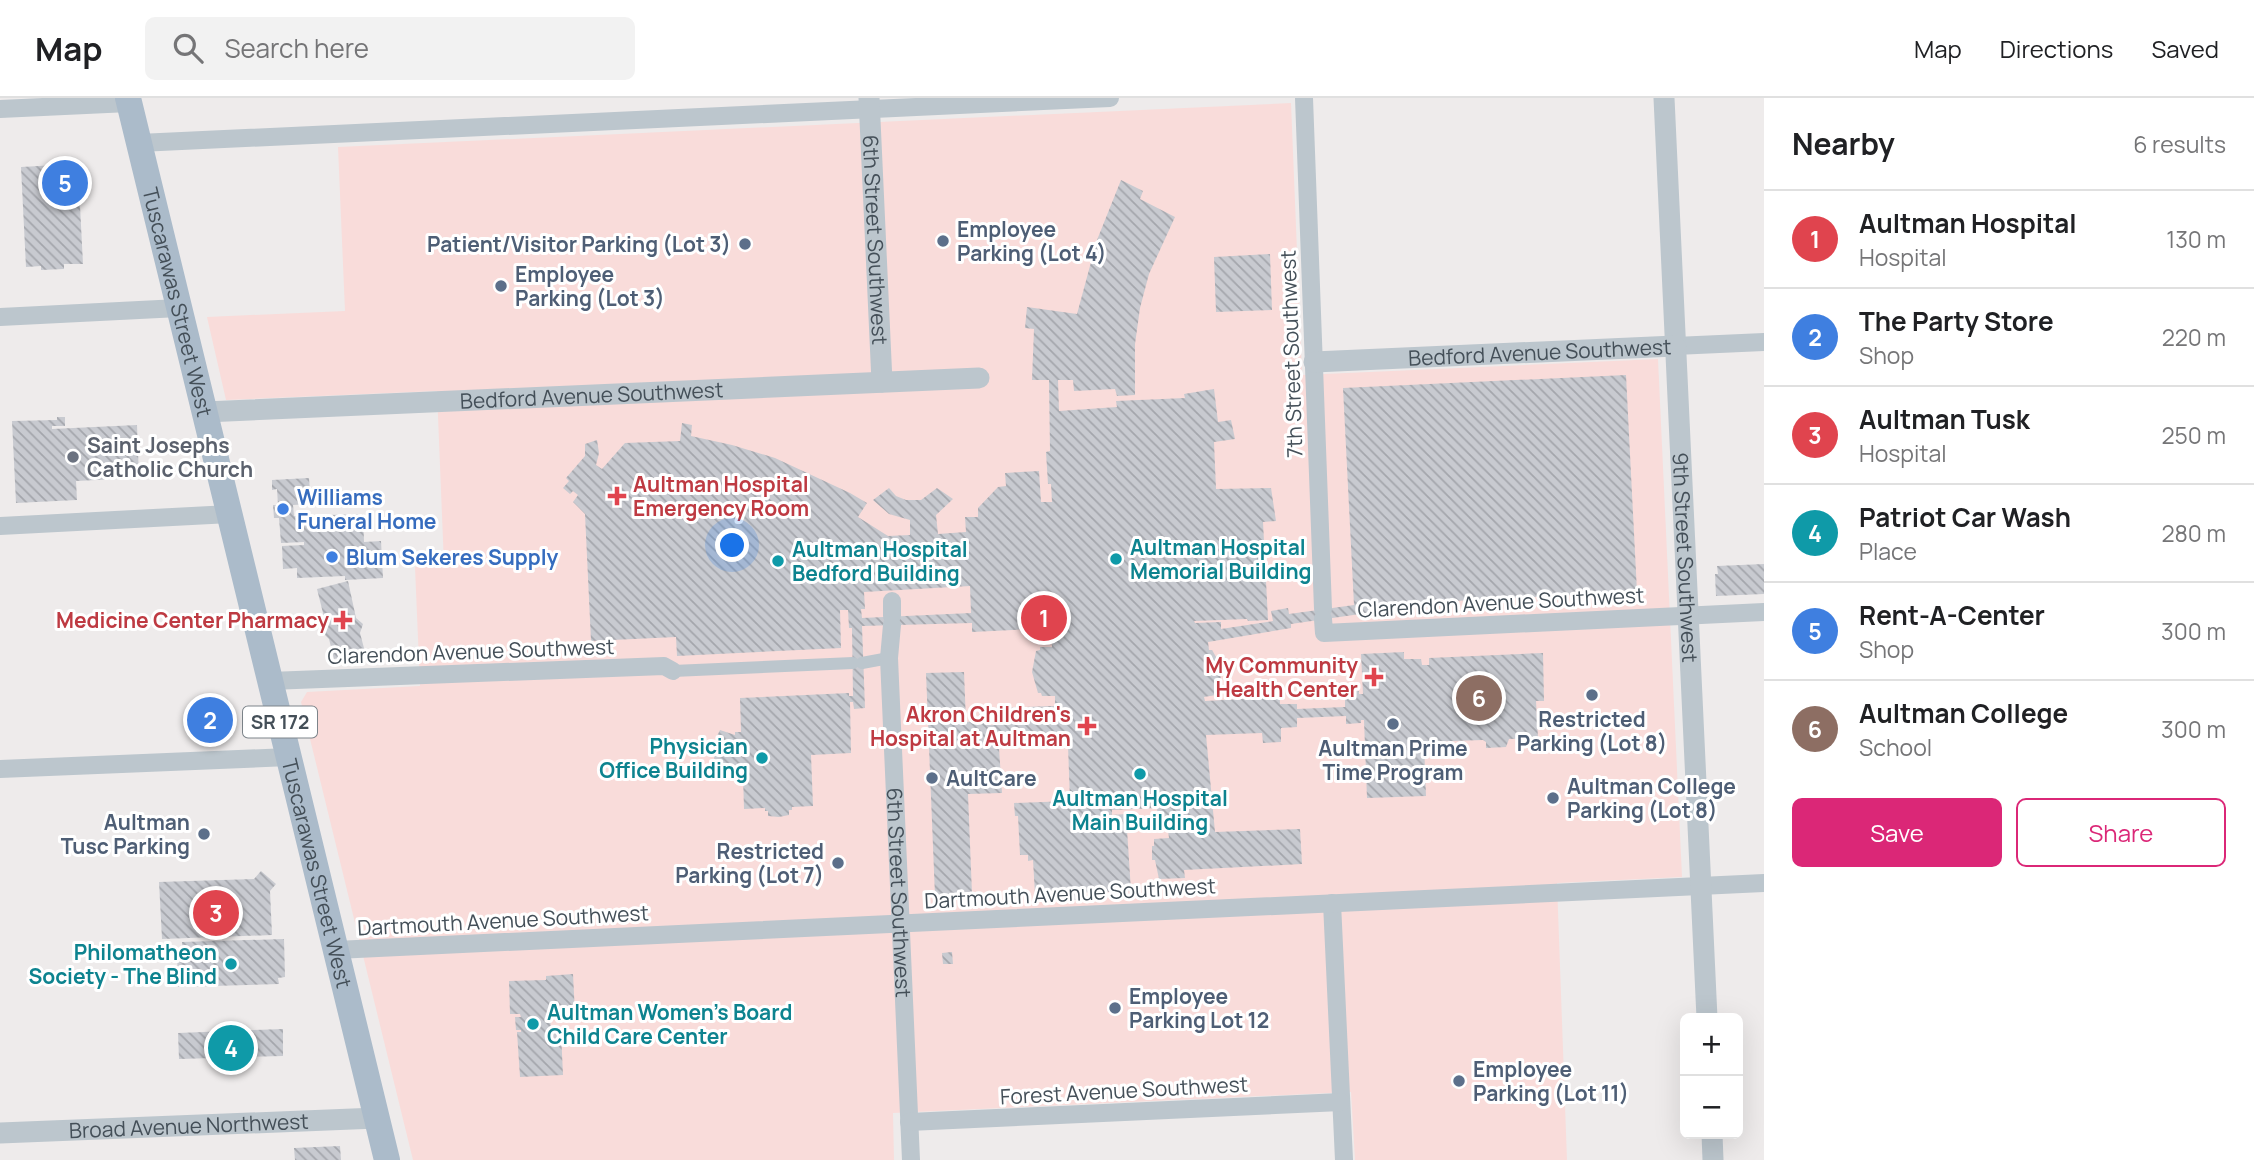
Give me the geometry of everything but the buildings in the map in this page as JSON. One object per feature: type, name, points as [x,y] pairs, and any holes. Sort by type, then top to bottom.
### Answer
[{"type":"main road","name":"Tuscarawas Street West","points":[[128,101],[387,1160]]},
{"type":"street","points":[[139,143],[870,104],[1110,98]]},
{"type":"street","name":"7th Street Southwest","points":[[1304,98],[1324,621]]},
{"type":"street","name":"9th Street Southwest","points":[[1664,98],[1707,1013]]},
{"type":"street","points":[[0,109],[128,101]]},
{"type":"street","name":"6th Street Southwest","points":[[870,104],[882,382]]},
{"type":"street","points":[[0,317],[179,308]]},
{"type":"street","name":"Bedford Avenue Southwest","points":[[1314,362],[1764,342]]},
{"type":"street","name":"Bedford Avenue Southwest","points":[[205,412],[979,378]]},
{"type":"street","points":[[0,526],[230,514]]},
{"type":"street","name":"Clarendon Avenue Southwest","points":[[1324,621],[1688,616],[1764,612]]},
{"type":"street","name":"6th Street Southwest","points":[[892,614],[889,658],[911,1160]]},
{"type":"street","points":[[673,671],[858,663],[889,658]]},
{"type":"street","name":"Clarendon Avenue Southwest","points":[[270,681],[664,666],[673,671]]},
{"type":"street","points":[[0,769],[289,757]]},
{"type":"street","name":"Dartmouth Avenue Southwest","points":[[335,950],[1764,883]]},
{"type":"street","points":[[1332,903],[1344,1160]]},
{"type":"street","name":"Forest Avenue Southwest","points":[[909,1122],[1341,1102]]},
{"type":"street","name":"Broad Avenue Northwest","points":[[0,1133],[377,1118]]},
{"type":"street","points":[[1712,1139],[1713,1160]]},
{"type":"shaded area","points":[[1291,103],[1302,375],[1658,359],[1682,877],[1557,883],[1567,1160],[1355,1160],[1351,1092],[893,1113],[894,1160],[413,1160],[301,702],[307,692],[420,686],[415,567],[444,565],[437,391],[226,400],[207,317],[345,311],[338,147]]},
{"type":"place","name":"Rent-A-Center","points":[[65,183]]},
{"type":"place","name":"Employee Parking (Lot 4)","points":[[943,241]]},
{"type":"place","name":"Patient/Visitor Parking (Lot 3)","points":[[745,244]]},
{"type":"place","name":"Employee Parking (Lot 3)","points":[[501,286]]},
{"type":"place","name":"Saint Josephs Catholic Church","points":[[73,457]]},
{"type":"place","name":"Aultman Hospital Emergency Room","points":[[617,496]]},
{"type":"place","name":"Williams Funeral Home","points":[[283,509]]},
{"type":"place","name":"Blum Sekeres Supply","points":[[332,557]]},
{"type":"place","name":"Aultman Hospital Memorial Building","points":[[1116,559]]},
{"type":"place","name":"Aultman Hospital Bedford Building","points":[[778,561]]},
{"type":"place","name":"Aultman Hospital","points":[[1044,618]]},
{"type":"place","name":"Medicine Center Pharmacy","points":[[343,620]]},
{"type":"place","name":"My Community Health Center","points":[[1374,677]]},
{"type":"place","name":"Restricted Parking (Lot 8)","points":[[1592,695]]},
{"type":"place","name":"Aultman College","points":[[1479,698]]},
{"type":"place","name":"The Party Store","points":[[210,720]]},
{"type":"place","name":"Aultman Prime Time Program","points":[[1393,724]]},
{"type":"place","name":"Akron Children's Hospital at Aultman","points":[[1087,726]]},
{"type":"place","name":"Physician Office Building","points":[[762,758]]},
{"type":"place","name":"Aultman Hospital Main Building","points":[[1140,774]]},
{"type":"place","name":"AultCare","points":[[932,778]]},
{"type":"place","name":"Aultman College Parking (Lot 8)","points":[[1553,798]]},
{"type":"place","name":"Aultman Tusc Parking","points":[[204,834]]},
{"type":"place","name":"Restricted Parking (Lot 7)","points":[[838,863]]},
{"type":"place","name":"Aultman Tusk","points":[[216,913]]},
{"type":"place","name":"Philomatheon Society - The Blind","points":[[231,964]]},
{"type":"place","name":"Employee Parking Lot 12","points":[[1115,1008]]},
{"type":"place","name":"Aultman Women's Board Child Care Center","points":[[533,1024]]},
{"type":"place","name":"Patriot Car Wash","points":[[231,1048]]},
{"type":"place","name":"Employee Parking (Lot 11)","points":[[1459,1081]]}]
